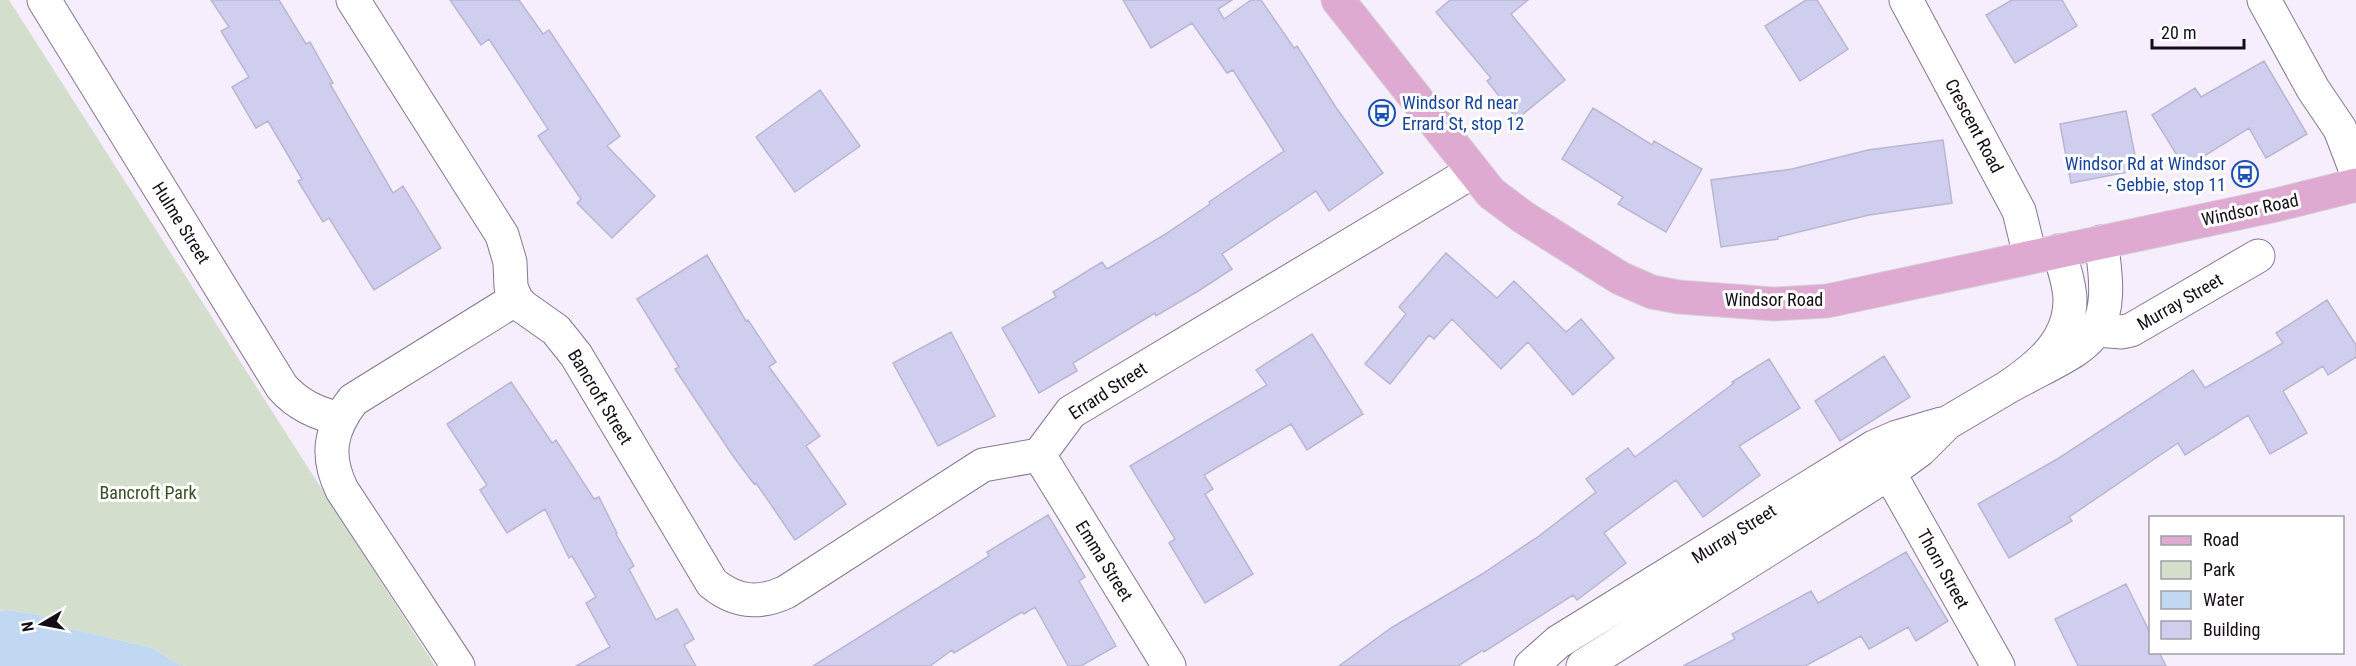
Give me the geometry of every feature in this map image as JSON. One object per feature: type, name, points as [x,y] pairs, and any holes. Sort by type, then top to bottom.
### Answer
[{"type":"main road","name":"Windsor Road","points":[[1338,0],[1472,172],[1491,193],[1523,217],[1629,283],[1669,296],[1774,304],[1813,303],[2325,194],[2356,185]]},
{"type":"street","name":"Hulme Street","points":[[44,0],[282,387],[293,400],[307,408],[340,419]]},
{"type":"street","points":[[353,0],[502,235],[510,262],[511,287],[516,299],[353,400],[340,419],[332,445],[335,476],[342,490],[458,666]]},
{"type":"street","name":"Crescent Road","points":[[1906,0],[2019,211],[2045,253]]},
{"type":"street","points":[[2264,0],[2313,88],[2340,129],[2356,171]]},
{"type":"street","name":"Errard Street","points":[[1039,455],[1071,411],[1472,172]]},
{"type":"street","name":"Murray Street","points":[[1583,666],[1882,460],[1897,437],[1947,423],[2080,347],[2097,330],[2105,313],[2106,270],[2102,242]]},
{"type":"street","name":"Murray Street","points":[[2008,387],[2049,356],[2065,324],[2069,310],[2070,296],[2045,253]]},
{"type":"street","name":"Murray Street","points":[[2097,330],[2122,333],[2132,330],[2258,256]]},
{"type":"street","name":"Bancroft Street","points":[[516,299],[522,306],[556,330],[576,354],[712,583],[723,592],[736,598],[750,601],[762,600],[786,592],[983,465],[1039,455]]},
{"type":"street","name":"Emma Street","points":[[1039,455],[1169,666]]},
{"type":"street","name":"Murray Street","points":[[1531,666],[1558,642],[1882,460]]},
{"type":"street","name":"Thorn Street","points":[[1882,460],[1998,666]]},
{"type":"green space","name":"Bancroft Park","points":[[0,0],[9,0],[435,666],[187,666],[177,664],[152,648],[64,627],[40,615],[0,611]]},
{"type":"water","points":[[0,611],[40,615],[64,627],[152,648],[177,664],[187,666],[0,666]]},
{"type":"building","points":[[211,0],[279,0],[306,44],[310,42],[333,83],[330,84],[393,193],[403,186],[441,248],[374,290],[329,218],[323,222],[298,181],[302,179],[268,121],[256,128],[232,87],[249,77],[221,31],[229,27]]},
{"type":"building","points":[[450,0],[519,0],[543,34],[549,30],[620,136],[607,146],[655,196],[612,238],[577,203],[581,199],[538,136],[548,129],[489,39],[481,45]]},
{"type":"building","points":[[1123,0],[1232,0],[1218,9],[1224,19],[1251,0],[1261,0],[1294,48],[1297,46],[1335,106],[1383,173],[1329,211],[1316,191],[1222,254],[1232,269],[1073,363],[1077,371],[1039,393],[1002,328],[1056,297],[1053,292],[1102,262],[1107,269],[1164,235],[1284,151],[1233,70],[1227,73],[1192,23],[1151,48]]},
{"type":"building","points":[[1450,0],[1528,0],[1511,14],[1565,80],[1517,119],[1487,81],[1491,78],[1436,12]]},
{"type":"building","points":[[1806,0],[1817,0],[1848,49],[1800,81],[1765,26]]},
{"type":"building","points":[[2012,0],[2062,0],[2077,26],[2015,63],[1986,15]]},
{"type":"building","points":[[2264,61],[2307,134],[2266,158],[2249,128],[2185,168],[2152,115],[2195,88],[2201,97]]},
{"type":"building","points":[[820,90],[860,146],[795,192],[756,137]]},
{"type":"building","points":[[1593,108],[1652,145],[1654,141],[1702,169],[1666,232],[1618,204],[1623,197],[1562,159]]},
{"type":"building","points":[[2126,111],[2138,170],[2071,183],[2060,124]]},
{"type":"building","points":[[1943,140],[1952,203],[1869,215],[1778,237],[1778,239],[1721,247],[1711,180],[1792,169],[1868,150]]},
{"type":"building","points":[[1446,253],[1497,298],[1514,281],[1566,332],[1581,319],[1614,358],[1573,395],[1528,342],[1501,369],[1452,319],[1434,339],[1429,335],[1390,384],[1365,364],[1406,314],[1399,307]]},
{"type":"building","points":[[707,255],[746,321],[748,320],[776,362],[769,367],[820,436],[806,446],[846,504],[795,540],[756,483],[754,484],[733,456],[675,369],[679,367],[637,299]]},
{"type":"building","points":[[2327,300],[2356,345],[2356,357],[2328,375],[2323,366],[2283,391],[2307,433],[2270,454],[2248,415],[2185,455],[2178,443],[2069,517],[2072,521],[2009,558],[1978,504],[2059,458],[2193,370],[2205,388],[2283,343],[2276,333]]},
{"type":"building","points":[[951,332],[995,416],[938,446],[893,363]]},
{"type":"building","points":[[1312,334],[1363,414],[1307,450],[1291,424],[1204,475],[1213,489],[1205,494],[1253,574],[1205,603],[1169,543],[1175,539],[1130,466],[1267,385],[1256,370]]},
{"type":"building","points":[[1884,356],[1910,397],[1840,441],[1815,401]]},
{"type":"building","points":[[1769,359],[1800,408],[1739,446],[1760,475],[1703,517],[1676,480],[1604,533],[1626,563],[1577,600],[1573,595],[1458,666],[1339,666],[1391,628],[1482,574],[1539,536],[1596,492],[1586,479],[1628,448],[1635,457],[1734,383],[1732,382]]},
{"type":"building","points":[[511,382],[552,443],[556,440],[594,499],[599,497],[634,566],[629,569],[656,620],[677,609],[694,639],[684,645],[696,666],[576,666],[610,647],[586,603],[596,597],[572,556],[569,558],[545,509],[507,533],[480,490],[487,485],[447,424]]},
{"type":"building","points":[[1048,515],[1085,577],[1079,581],[1116,646],[1081,666],[1068,666],[1035,607],[1024,614],[1022,612],[954,653],[952,650],[930,666],[813,666],[989,556],[987,552]]},
{"type":"building","points":[[1906,552],[1948,621],[1916,641],[1908,627],[1869,649],[1861,636],[1805,666],[1683,666],[1735,639],[1732,634],[1811,591],[1818,603]]},
{"type":"building","points":[[2126,584],[2149,631],[2149,654],[2160,654],[2166,666],[2078,666],[2055,619]]},
{"type":"place","name":"Windsor Rd near Errard St, stop 12","points":[[1382,113]]},
{"type":"place","name":"Windsor Rd at Windsor - Gebbie, stop 11","points":[[2245,174]]}]
